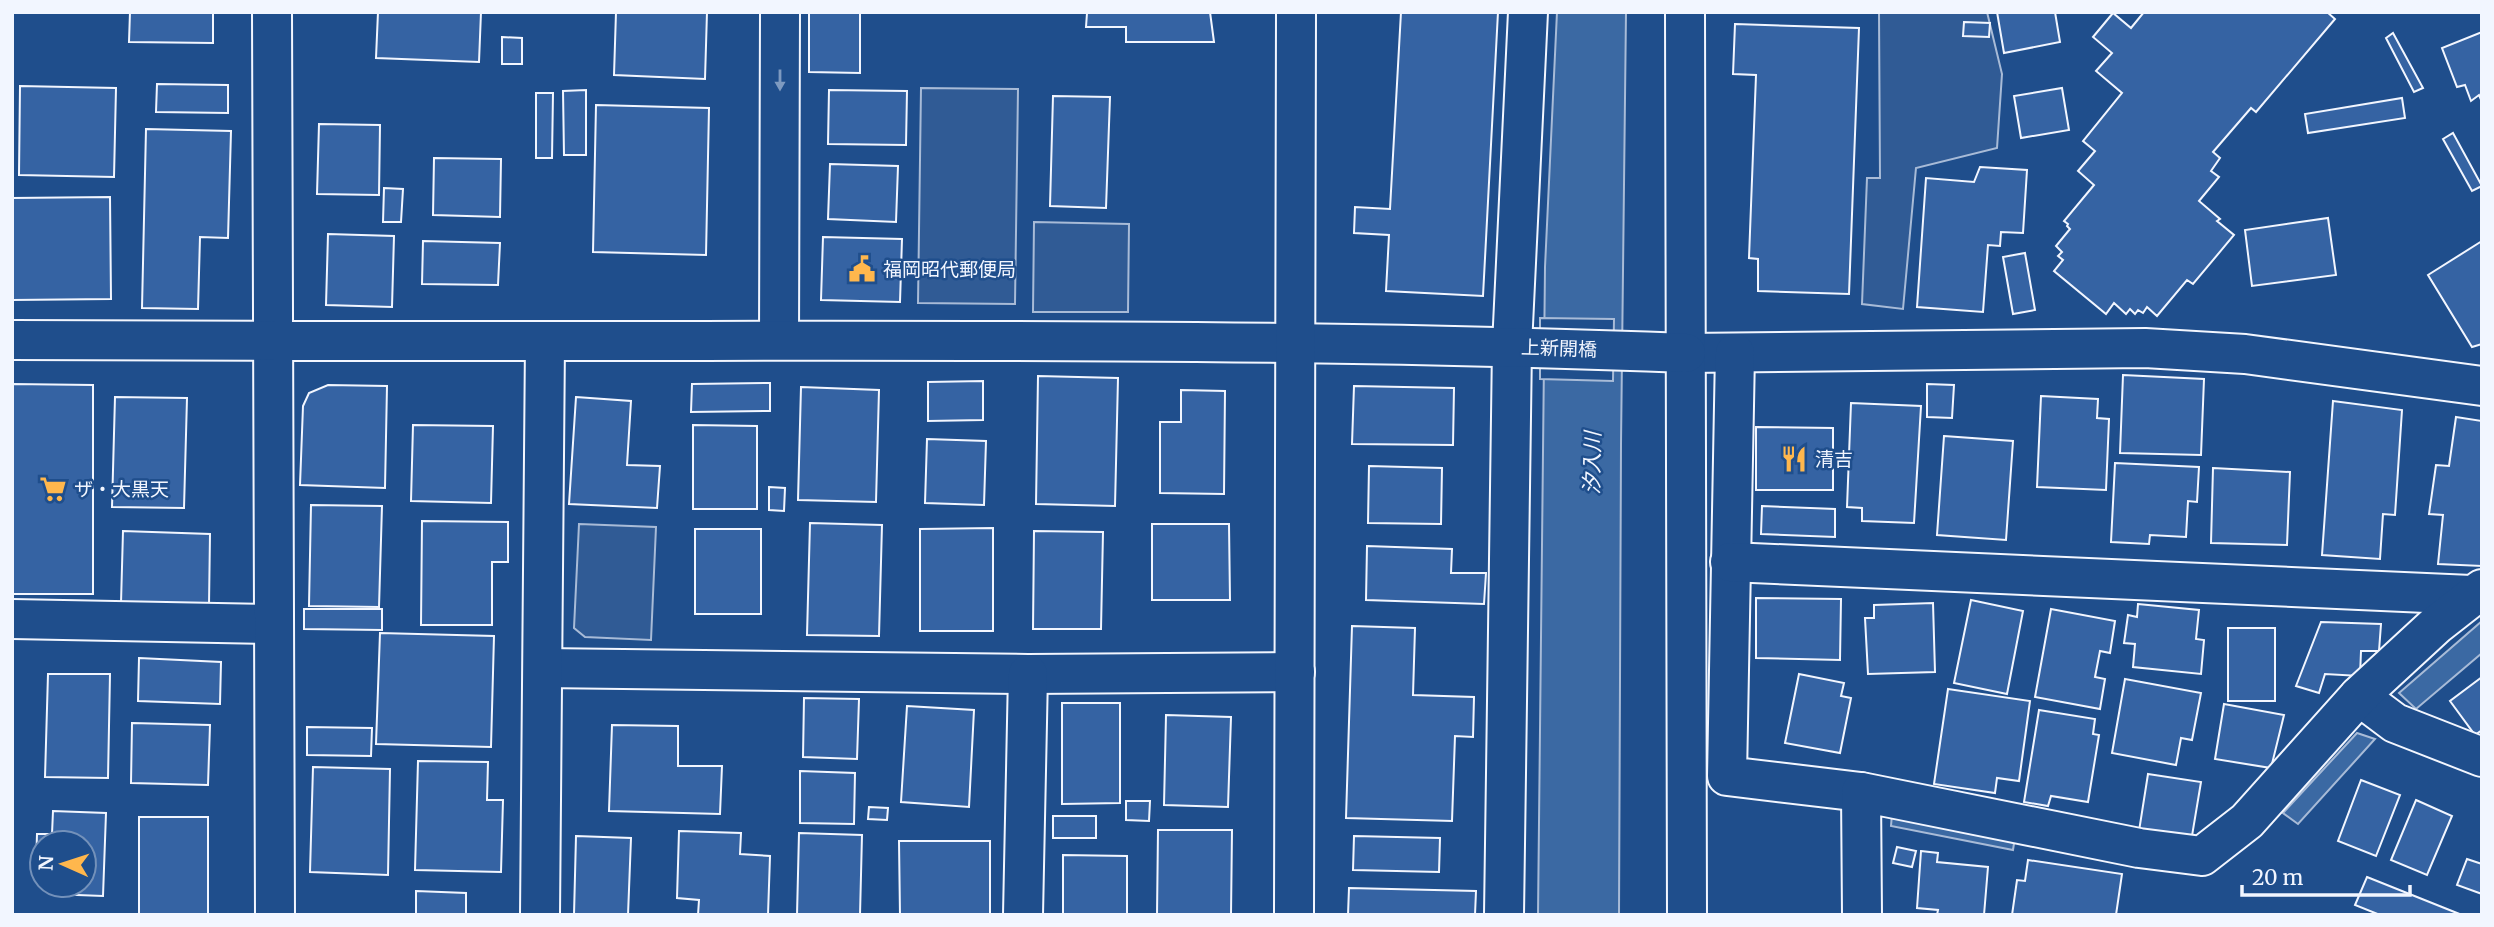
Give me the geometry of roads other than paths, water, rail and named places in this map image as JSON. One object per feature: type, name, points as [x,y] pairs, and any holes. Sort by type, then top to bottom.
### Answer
[{"type":"street","points":[[272,12],[275,915]]},
{"type":"street","points":[[779,340],[780,12]]},
{"type":"street","points":[[1294,915],[1296,12]]},
{"type":"street","points":[[1504,915],[1512,346],[1528,12]]},
{"type":"street","points":[[1685,12],[1687,915]]},
{"type":"street","name":"上新開橋","points":[[12,340],[1296,343],[1512,346],[1686,353],[2145,348],[2245,354],[2482,386]]},
{"type":"street","points":[[540,915],[545,341]]},
{"type":"street","points":[[1735,353],[1727,776],[1861,792],[2139,848],[2202,856],[2247,821],[2359,696],[2477,592]]},
{"type":"street","points":[[1730,562],[2477,592]]},
{"type":"street","points":[[12,619],[274,624]]},
{"type":"street","points":[[543,668],[1028,674],[1295,672]]},
{"type":"street","points":[[1023,915],[1028,674]]},
{"type":"street","points":[[2359,696],[2395,723],[2482,757]]},
{"type":"street","points":[[1861,792],[1862,915]]},
{"type":"water","name":"汐入川","points":[[1557,12],[1626,12],[1619,915],[1538,915],[1545,267]]},
{"type":"water","points":[[2482,621],[2482,653],[2416,709],[2399,693]]},
{"type":"water","points":[[2357,733],[2375,739],[2298,824],[2283,813]]},
{"type":"water","points":[[1892,814],[2015,837],[2013,850],[1891,826]]},
{"type":"place","name":"福岡昭代郵便局","points":[[862,269]]},
{"type":"place","name":"清吉","points":[[1794,459]]},
{"type":"place","name":"ザ・大黒天","points":[[53,489]]}]
